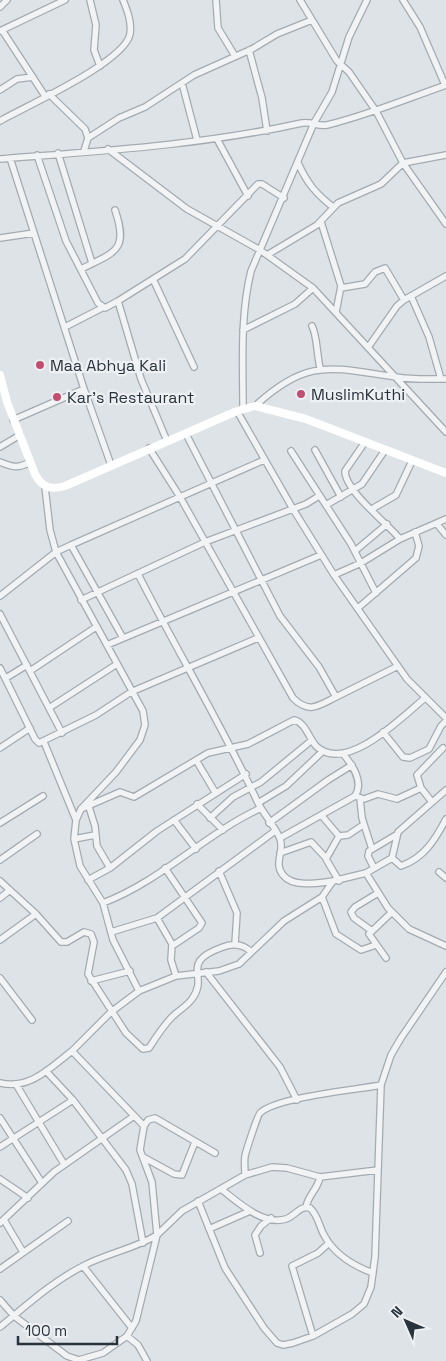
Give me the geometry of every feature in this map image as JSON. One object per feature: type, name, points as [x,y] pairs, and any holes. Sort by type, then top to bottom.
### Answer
[{"type":"main road","points":[[0,376],[30,462],[38,479],[46,487],[65,486],[240,409],[255,406],[306,419],[446,474]]},
{"type":"street","points":[[0,7],[7,0]]},
{"type":"street","points":[[65,0],[1,30],[47,95],[85,128],[88,138],[84,151]]},
{"type":"street","points":[[90,0],[96,25],[94,50],[100,66]]},
{"type":"street","points":[[0,121],[100,66],[121,48],[130,33],[129,15],[122,0]]},
{"type":"street","points":[[216,0],[218,28],[235,56]]},
{"type":"street","points":[[300,0],[341,65],[349,72],[376,111],[403,163],[446,224]]},
{"type":"street","points":[[367,0],[349,37],[332,92],[314,123],[284,198],[251,271],[246,294],[243,330],[240,409],[264,460],[334,575],[398,666],[446,720],[437,732],[435,740],[429,749],[406,759],[383,732]]},
{"type":"street","points":[[0,159],[217,139],[309,122],[326,125],[376,111],[445,85],[420,27],[404,0]]},
{"type":"street","points":[[88,138],[119,118],[145,107],[182,83],[278,34],[312,20]]},
{"type":"street","points":[[249,50],[262,98],[267,131]]},
{"type":"street","points":[[0,90],[17,78],[33,77]]},
{"type":"street","points":[[182,83],[197,140]]},
{"type":"street","points":[[217,139],[248,196]]},
{"type":"street","points":[[108,149],[160,190],[218,227],[260,250],[312,288],[369,346],[446,432]]},
{"type":"street","points":[[58,153],[92,263]]},
{"type":"street","points":[[38,155],[61,227],[102,308]]},
{"type":"street","points":[[267,255],[321,222],[334,207],[381,184],[403,163],[446,155]]},
{"type":"street","points":[[10,158],[84,389],[111,465]]},
{"type":"street","points":[[298,163],[311,188],[334,207]]},
{"type":"street","points":[[65,327],[118,302],[185,259],[260,184],[284,198]]},
{"type":"street","points":[[81,269],[107,255],[119,244],[121,229],[115,210]]},
{"type":"street","points":[[321,222],[341,288],[336,312]]},
{"type":"street","points":[[0,238],[34,232]]},
{"type":"street","points":[[341,288],[365,284],[375,272],[385,268],[404,300]]},
{"type":"street","points":[[369,346],[388,316],[404,300],[446,276]]},
{"type":"street","points":[[153,279],[194,367]]},
{"type":"street","points":[[243,330],[295,304],[312,288]]},
{"type":"street","points":[[255,406],[287,380],[320,368],[357,370],[396,378],[444,379],[429,337],[411,296]]},
{"type":"street","points":[[118,302],[142,379],[168,441]]},
{"type":"street","points":[[312,326],[316,334],[315,347],[320,368]]},
{"type":"street","points":[[14,420],[84,389]]},
{"type":"street","points":[[186,434],[259,579],[280,616],[319,667],[336,697]]},
{"type":"street","points":[[0,447],[20,435]]},
{"type":"street","points":[[365,442],[345,471],[346,479],[353,490],[400,539]]},
{"type":"street","points":[[148,448],[180,497],[286,689],[302,707],[319,706],[398,666]]},
{"type":"street","points":[[315,450],[341,497]]},
{"type":"street","points":[[326,505],[353,490],[371,473],[385,450]]},
{"type":"street","points":[[291,451],[355,550],[376,593]]},
{"type":"street","points":[[0,596],[56,552],[264,460]]},
{"type":"street","points":[[372,509],[396,495],[412,461]]},
{"type":"street","points":[[0,462],[13,468],[21,467],[30,462]]},
{"type":"street","points":[[46,487],[50,530],[56,552],[143,711],[145,725],[140,740],[116,772],[80,810],[76,820],[74,840],[80,866],[104,903],[111,932],[139,991]]},
{"type":"street","points":[[81,600],[205,542],[293,509],[319,496]]},
{"type":"street","points":[[334,575],[361,563],[400,539],[446,519]]},
{"type":"street","points":[[355,550],[387,524]]},
{"type":"street","points":[[437,524],[446,534]]},
{"type":"street","points":[[358,608],[416,558],[419,546],[415,532]]},
{"type":"street","points":[[71,545],[123,638]]},
{"type":"street","points":[[107,645],[259,579],[321,555]]},
{"type":"street","points":[[138,574],[246,774],[269,823],[280,838],[278,868],[283,876],[291,882],[336,881],[366,873],[392,858],[396,849],[396,835]]},
{"type":"street","points":[[0,614],[62,733]]},
{"type":"street","points":[[6,678],[29,668],[96,627]]},
{"type":"street","points":[[0,668],[37,742],[44,742],[131,692],[258,638]]},
{"type":"street","points":[[50,708],[117,664]]},
{"type":"street","points":[[344,755],[383,732],[425,698]]},
{"type":"street","points":[[80,810],[120,792],[134,798],[196,760],[230,747],[248,744],[294,720],[301,723],[312,740],[323,751],[344,755],[352,765],[359,784],[358,797],[372,849]]},
{"type":"street","points":[[0,748],[30,728]]},
{"type":"street","points":[[210,818],[233,797],[252,786],[312,740]]},
{"type":"street","points":[[432,802],[421,788],[418,775],[445,749],[435,740]]},
{"type":"street","points":[[44,742],[76,820]]},
{"type":"street","points":[[104,903],[126,893],[196,849],[260,805],[286,786],[323,751]]},
{"type":"street","points":[[196,760],[215,792]]},
{"type":"street","points":[[269,823],[352,765]]},
{"type":"street","points":[[88,880],[110,868],[197,804],[246,774]]},
{"type":"street","points":[[280,838],[358,797],[378,794],[397,799],[421,788]]},
{"type":"street","points":[[374,868],[368,854],[372,849],[396,835],[446,790]]},
{"type":"street","points":[[0,823],[43,796]]},
{"type":"street","points":[[197,804],[223,830]]},
{"type":"street","points":[[89,807],[97,846],[110,868]]},
{"type":"street","points":[[322,816],[340,836]]},
{"type":"street","points":[[392,858],[395,863],[401,866],[421,855],[435,841],[446,819]]},
{"type":"street","points":[[174,820],[196,849]]},
{"type":"street","points":[[326,858],[340,836],[348,834],[364,825]]},
{"type":"street","points":[[111,932],[157,918],[275,831]]},
{"type":"street","points":[[0,860],[36,834]]},
{"type":"street","points":[[74,840],[95,835]]},
{"type":"street","points":[[280,853],[311,842],[326,858],[336,881]]},
{"type":"street","points":[[165,868],[202,923],[199,928],[172,946]]},
{"type":"street","points":[[219,871],[237,913],[235,944]]},
{"type":"street","points":[[439,872],[446,878]]},
{"type":"street","points":[[366,873],[392,912],[409,929],[446,946]]},
{"type":"street","points":[[0,881],[36,914],[61,942],[67,942],[84,932],[91,934],[94,942],[88,967],[91,981],[111,1012],[138,1047],[146,1049],[165,1024],[191,1001],[198,986],[197,973],[200,960],[204,955],[235,944],[242,945],[251,952]]},
{"type":"street","points":[[0,1083],[17,1086],[30,1081],[46,1071],[72,1051],[111,1012],[139,991],[176,976],[230,968],[251,952],[284,921],[322,897],[336,881]]},
{"type":"street","points":[[0,898],[10,890]]},
{"type":"street","points":[[372,931],[354,918],[351,912],[355,907],[378,893]]},
{"type":"street","points":[[322,897],[336,934],[362,950],[376,945]]},
{"type":"street","points":[[386,958],[369,936],[392,912]]},
{"type":"street","points":[[0,940],[36,914]]},
{"type":"street","points":[[157,918],[172,946],[171,960],[176,976]]},
{"type":"street","points":[[91,981],[130,971]]},
{"type":"street","points":[[206,972],[280,1067],[297,1100]]},
{"type":"street","points":[[198,1201],[226,1268],[271,1338],[282,1345],[313,1336],[352,1314],[364,1304],[368,1296],[373,1273],[380,1085],[391,1055],[446,972]]},
{"type":"street","points":[[0,978],[32,1020]]},
{"type":"street","points":[[72,1051],[144,1126]]},
{"type":"street","points":[[46,1071],[73,1100],[126,1170],[132,1184],[143,1243]]},
{"type":"street","points":[[245,1175],[245,1155],[259,1114],[269,1108],[297,1100],[380,1085]]},
{"type":"street","points":[[17,1086],[64,1164]]},
{"type":"street","points":[[0,1147],[12,1137],[73,1100]]},
{"type":"street","points":[[22,1252],[2,1221],[64,1164],[134,1116]]},
{"type":"street","points":[[0,1118],[42,1183]]},
{"type":"street","points":[[0,1300],[14,1316],[54,1349],[80,1360],[102,1353],[127,1336],[141,1306],[157,1235],[152,1182],[140,1150],[144,1126],[148,1120],[155,1118],[215,1153]]},
{"type":"street","points":[[142,1157],[174,1174],[182,1175],[195,1142]]},
{"type":"street","points":[[0,1328],[59,1280],[83,1266],[143,1243],[157,1235],[182,1211],[245,1175],[272,1167],[287,1168],[320,1177],[378,1170]]},
{"type":"street","points":[[221,1189],[250,1212],[271,1218],[286,1219],[306,1206],[308,1199],[318,1187],[320,1177]]},
{"type":"street","points":[[0,1179],[28,1198]]},
{"type":"street","points":[[306,1206],[313,1211],[329,1243],[350,1263],[373,1273]]},
{"type":"street","points":[[209,1229],[250,1212]]},
{"type":"street","points":[[260,1253],[255,1236],[261,1226],[271,1218]]},
{"type":"street","points":[[0,1268],[68,1221]]},
{"type":"street","points":[[313,1336],[292,1266],[318,1253],[329,1243]]},
{"type":"street","points":[[83,1266],[132,1328]]},
{"type":"street","points":[[127,1336],[138,1345],[147,1361]]},
{"type":"place","name":"Maa Abhya Kali","points":[[40,365]]},
{"type":"place","name":"MuslimKuthi","points":[[301,394]]},
{"type":"place","name":"Kar's Restaurant","points":[[57,397]]}]
